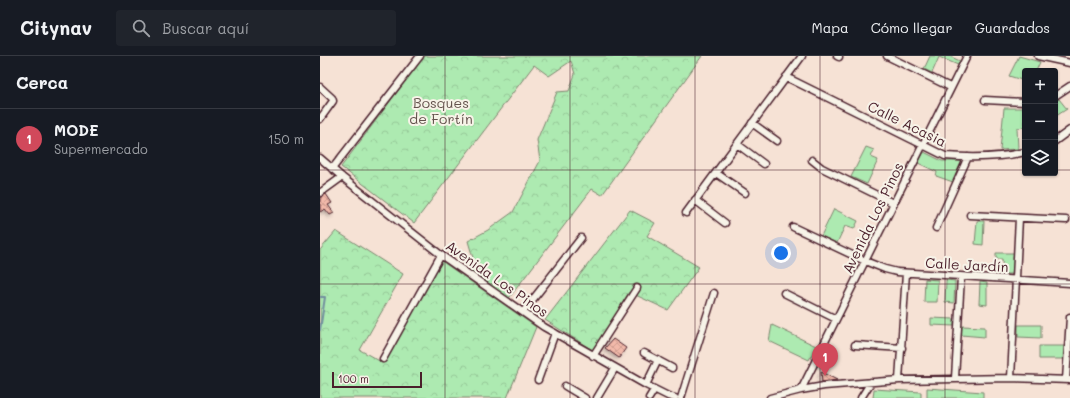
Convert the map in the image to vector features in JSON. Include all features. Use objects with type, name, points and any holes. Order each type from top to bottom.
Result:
[{"type":"street","points":[[332,169],[420,56]]},
{"type":"street","points":[[686,213],[802,56]]},
{"type":"street","points":[[887,56],[950,87]]},
{"type":"street","name":"Avenida Los Pinos","points":[[801,390],[893,203],[923,146],[950,87],[967,56]]},
{"type":"street","points":[[1038,56],[1070,63]]},
{"type":"street","name":"Calle Acasia","points":[[786,77],[945,156],[968,158],[1015,155],[1022,153]]},
{"type":"street","points":[[1058,94],[1070,86]]},
{"type":"street","points":[[320,88],[333,100],[320,119]]},
{"type":"street","points":[[985,100],[1022,102]]},
{"type":"street","points":[[752,123],[777,141]]},
{"type":"street","points":[[1056,140],[1070,130]]},
{"type":"street","points":[[737,144],[764,164]]},
{"type":"street","name":"Avenida Los Pinos","points":[[320,158],[441,255],[523,312],[555,333],[615,368],[654,390],[675,398]]},
{"type":"street","points":[[936,228],[968,158]]},
{"type":"street","points":[[812,160],[822,168],[893,203]]},
{"type":"street","points":[[716,173],[745,193]]},
{"type":"street","points":[[320,193],[342,177]]},
{"type":"street","points":[[695,200],[725,223]]},
{"type":"street","points":[[970,215],[1066,220]]},
{"type":"street","points":[[1011,378],[1019,218]]},
{"type":"street","name":"Calle Jardín","points":[[793,227],[865,261],[890,271],[961,277],[1070,283]]},
{"type":"street","points":[[523,312],[580,238]]},
{"type":"street","points":[[383,359],[441,255]]},
{"type":"street","points":[[899,380],[906,273]]},
{"type":"street","points":[[955,378],[961,277]]},
{"type":"street","points":[[594,356],[637,288]]},
{"type":"street","points":[[681,398],[714,293]]},
{"type":"street","points":[[784,293],[836,319]]},
{"type":"street","points":[[771,398],[824,386],[899,380],[1011,378],[1068,380],[1070,317]]},
{"type":"street","points":[[538,380],[555,333]]},
{"type":"street","points":[[855,345],[902,348]]},
{"type":"street","points":[[644,353],[672,368]]},
{"type":"street","points":[[646,385],[658,360]]},
{"type":"street","points":[[597,398],[615,368]]},
{"type":"street","points":[[861,398],[871,382]]},
{"type":"street","points":[[565,386],[585,398]]},
{"type":"street","points":[[649,398],[654,390]]},
{"type":"green space","name":"Bosques de Fortín","points":[[424,56],[702,56],[602,195],[592,189],[509,298],[470,271],[473,258],[468,241],[488,230],[513,212],[540,161],[537,140],[557,92],[569,91],[575,74],[571,61],[549,76],[534,65],[414,223],[341,167]]},
{"type":"green space","points":[[930,56],[949,56],[960,61],[958,65],[939,57],[932,73],[924,69]]},
{"type":"green space","points":[[1019,56],[1040,62],[1037,68],[1022,68],[1022,80],[1009,76]]},
{"type":"green space","points":[[1058,100],[1067,109],[1058,115],[1058,104]]},
{"type":"green space","points":[[1004,108],[1022,108],[1022,127],[1017,128],[1018,149],[1000,150]]},
{"type":"green space","points":[[866,147],[874,150],[871,157],[878,160],[867,184],[851,177]]},
{"type":"green space","points":[[924,152],[942,161],[962,161],[953,182],[936,176],[937,172],[918,163]]},
{"type":"green space","points":[[834,209],[858,221],[854,229],[845,226],[837,243],[821,236]]},
{"type":"green space","points":[[630,210],[655,223],[647,236],[699,267],[668,310],[629,292],[594,351],[545,320]]},
{"type":"green space","points":[[977,221],[984,221],[983,245],[975,244]]},
{"type":"green space","points":[[336,231],[403,274],[360,350],[383,363],[440,260],[536,327],[507,398],[320,398],[320,250]]},
{"type":"green space","points":[[996,253],[1014,253],[1013,274],[1003,274],[1002,259],[996,259]]},
{"type":"green space","points":[[925,279],[938,280],[937,302],[924,302]]},
{"type":"green space","points":[[946,280],[955,281],[954,303],[945,302]]},
{"type":"green space","points":[[980,282],[987,283],[987,305],[979,304]]},
{"type":"green space","points":[[931,318],[954,319],[954,326],[931,325]]},
{"type":"green space","points":[[772,325],[816,346],[809,360],[769,341]]},
{"type":"green space","points":[[1018,325],[1041,325],[1041,338],[1018,337]]},
{"type":"green space","points":[[962,326],[985,327],[985,337],[961,335]]},
{"type":"green space","points":[[1039,346],[1064,346],[1063,359],[1039,359]]},
{"type":"green space","points":[[927,388],[983,392],[983,398],[927,398]]},
{"type":"green space","points":[[874,389],[921,392],[921,398],[873,398]]},
{"type":"building","points":[[326,194],[332,203],[328,205],[334,213],[330,215],[325,209],[320,212],[320,197]]},
{"type":"building","points":[[613,339],[626,348],[619,358],[605,348]]},
{"type":"building","points":[[821,372],[837,380],[822,382]]},
{"type":"waterway","points":[[320,297],[325,297],[320,330]]},
{"type":"place","name":"MODE","points":[[825,376]]}]
